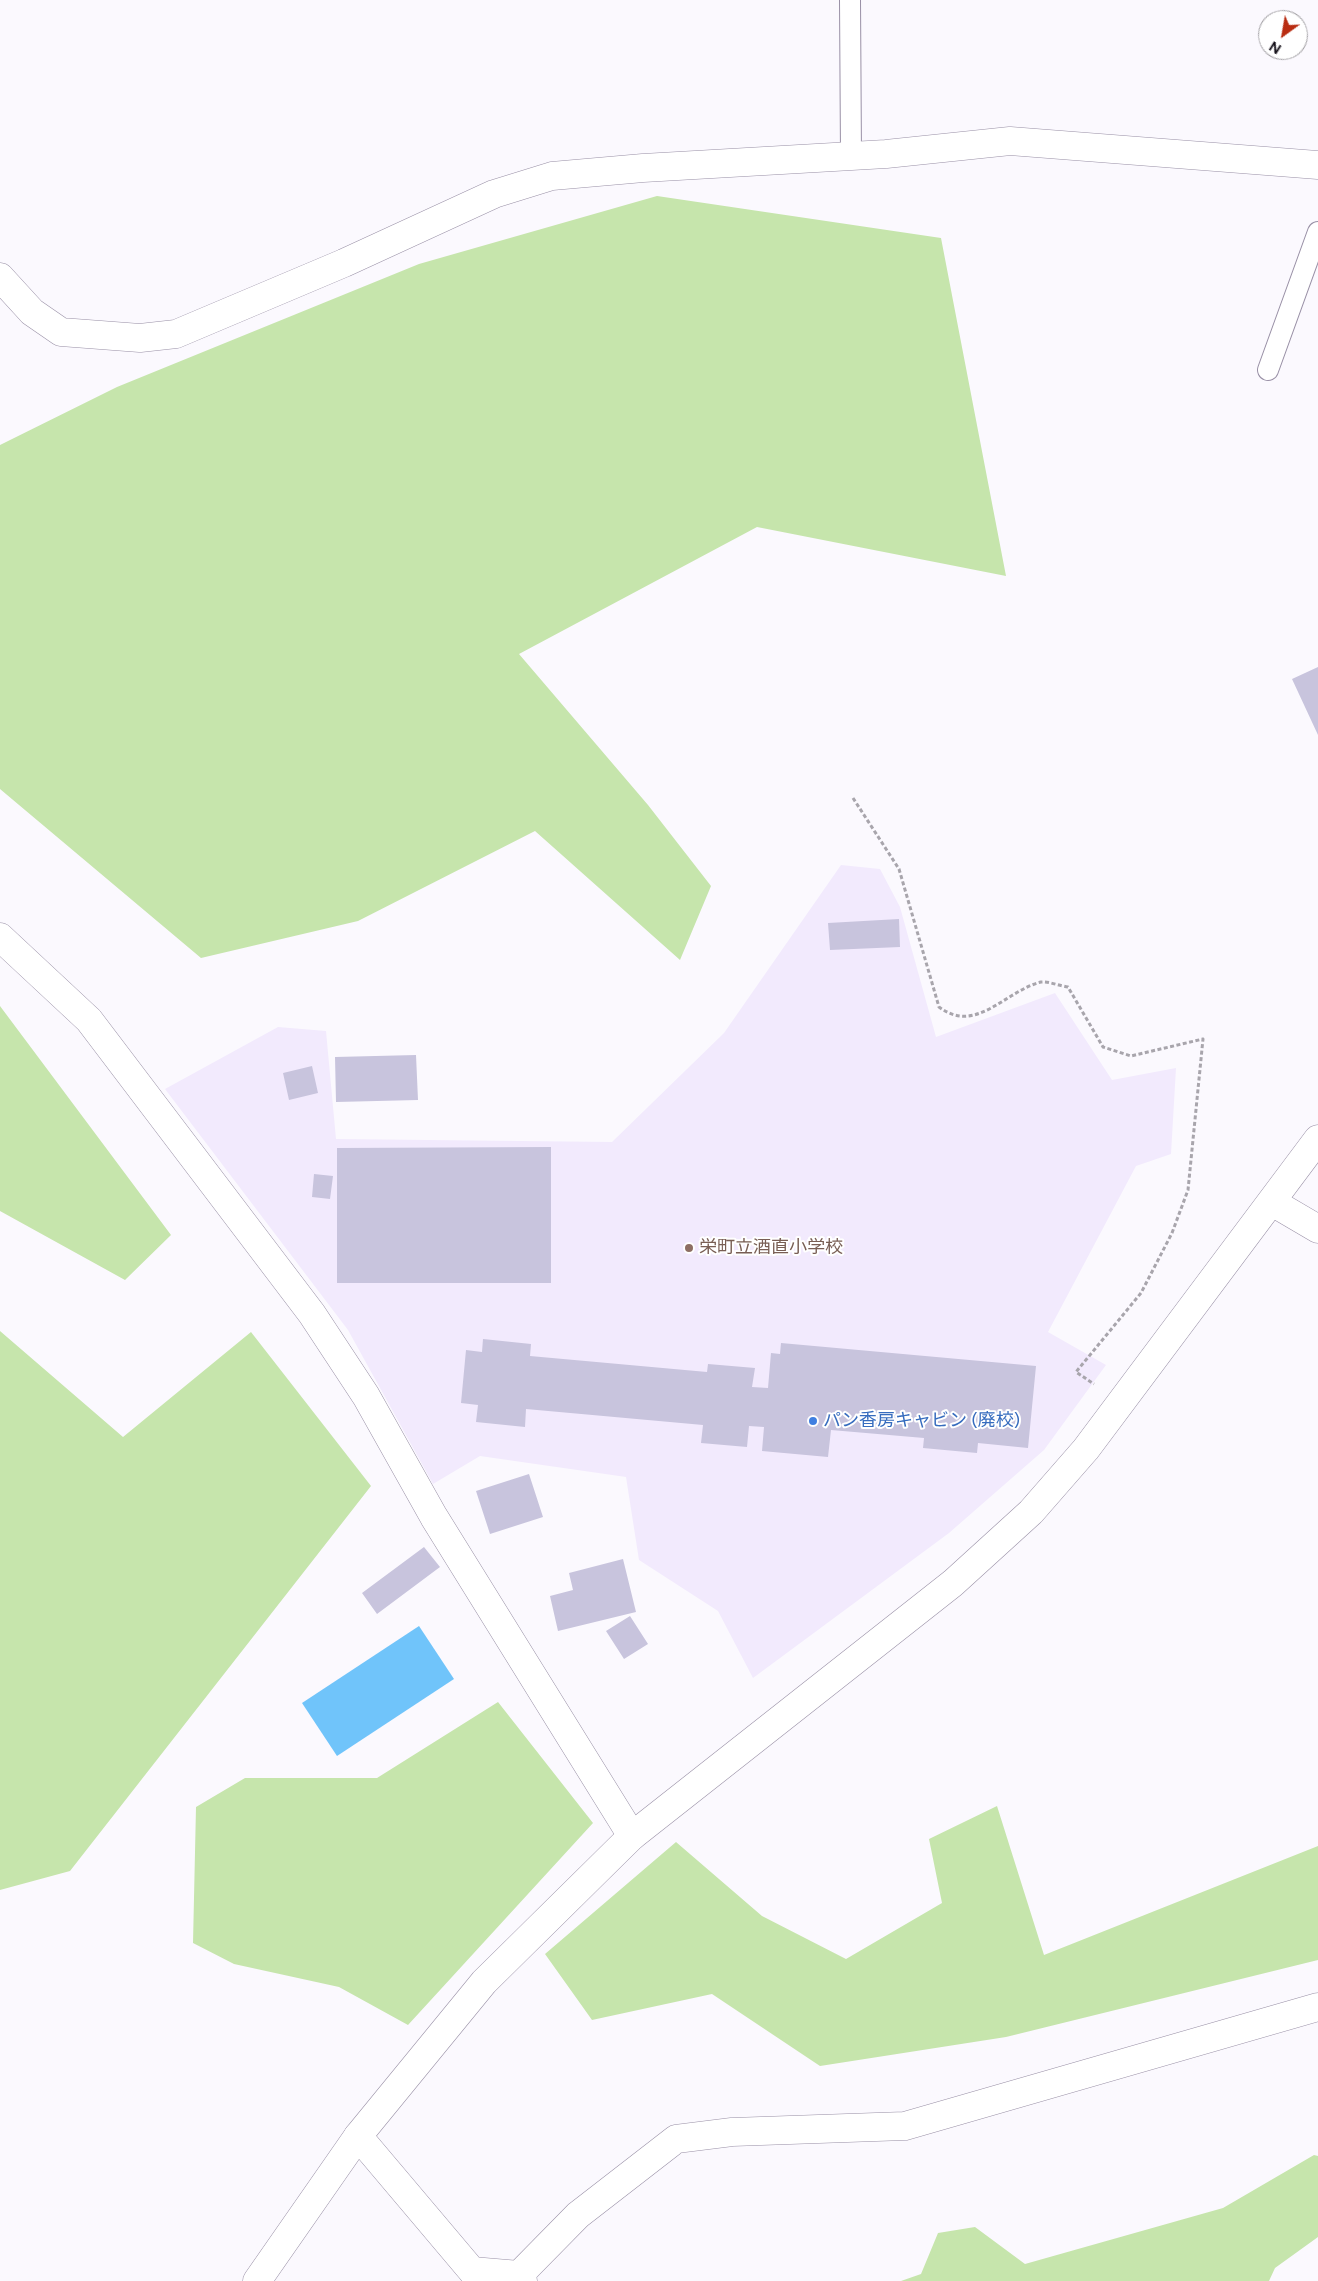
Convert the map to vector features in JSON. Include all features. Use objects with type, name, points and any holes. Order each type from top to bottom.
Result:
[{"type":"street","points":[[0,277],[32,312],[61,332],[140,338],[176,334],[344,263],[494,194],[552,176],[643,168],[851,156],[1010,141],[1318,165]]},
{"type":"street","points":[[0,937],[89,1020],[312,1314],[366,1396],[434,1517],[632,1836]]},
{"type":"street","points":[[256,2281],[358,2136],[484,1982],[632,1836],[953,1583],[1031,1512],[1086,1449],[1318,1139]]},
{"type":"street","points":[[1272,1202],[1318,1229]]},
{"type":"street","points":[[358,2136],[472,2270],[521,2278],[578,2215],[676,2138],[732,2132],[905,2126],[1318,2007]]},
{"type":"lane","points":[[850,0],[851,156]]},
{"type":"lane","points":[[1268,370],[1318,232]]},
{"type":"path","points":[[853,798],[899,869],[939,1007],[950,1015],[968,1018],[1042,982],[1068,988],[1103,1047],[1131,1056],[1202,1039],[1188,1190],[1172,1233],[1141,1293],[1076,1372],[1121,1403]]},
{"type":"shaded area","name":"栄町立酒直小学校","points":[[841,865],[880,869],[900,907],[936,1037],[1055,993],[1112,1080],[1176,1068],[1171,1154],[1136,1166],[1048,1332],[1106,1365],[1044,1450],[949,1533],[753,1678],[718,1611],[639,1560],[626,1477],[480,1456],[433,1484],[348,1330],[165,1089],[278,1027],[326,1031],[336,1139],[612,1142],[724,1033]]},
{"type":"green space","points":[[657,196],[941,238],[1006,576],[757,527],[519,654],[648,805],[711,886],[680,960],[535,831],[358,921],[201,958],[0,789],[0,445],[117,387],[419,264]]},
{"type":"green space","points":[[0,1006],[171,1235],[125,1280],[0,1211]]},
{"type":"green space","points":[[0,1331],[123,1437],[251,1332],[371,1486],[70,1871],[0,1890]]},
{"type":"green space","points":[[498,1702],[593,1823],[408,2025],[339,1987],[234,1964],[193,1943],[196,1807],[245,1778],[377,1778]]},
{"type":"green space","points":[[997,1806],[1044,1955],[1318,1846],[1318,1960],[1006,2037],[820,2066],[712,1994],[592,2020],[545,1954],[676,1842],[762,1916],[846,1959],[942,1903],[929,1839]]},
{"type":"green space","points":[[1314,2155],[1318,2156],[1318,2237],[1275,2268],[1269,2281],[901,2281],[921,2274],[938,2233],[975,2227],[1025,2264],[1223,2208]]},
{"type":"water","points":[[419,1626],[454,1679],[337,1756],[302,1703]]},
{"type":"building","points":[[1318,667],[1318,735],[1292,679]]},
{"type":"building","points":[[899,919],[900,947],[830,950],[828,923]]},
{"type":"building","points":[[416,1055],[418,1100],[336,1102],[335,1057]]},
{"type":"building","points":[[312,1066],[318,1093],[289,1100],[283,1073]]},
{"type":"building","points":[[551,1147],[551,1283],[337,1283],[337,1148]]},
{"type":"building","points":[[314,1174],[333,1176],[330,1199],[312,1197]]},
{"type":"building","points":[[483,1339],[531,1344],[530,1356],[707,1372],[708,1364],[755,1368],[752,1387],[768,1388],[771,1353],[780,1354],[781,1343],[1036,1366],[1028,1448],[978,1443],[977,1453],[923,1448],[924,1438],[831,1430],[828,1457],[762,1451],[764,1427],[749,1426],[747,1447],[701,1443],[703,1425],[526,1409],[525,1427],[476,1422],[478,1405],[461,1403],[466,1350],[482,1352]]},
{"type":"building","points":[[529,1474],[543,1517],[490,1534],[476,1491]]},
{"type":"building","points":[[424,1547],[440,1567],[377,1614],[362,1593]]},
{"type":"building","points":[[623,1559],[636,1612],[558,1631],[550,1596],[573,1590],[569,1573]]},
{"type":"building","points":[[630,1616],[648,1644],[624,1659],[606,1631]]},
{"type":"place","name":"栄町立酒直小学校","points":[[689,1248]]},
{"type":"place","name":"パン香房キャビン (廃校)","points":[[813,1421]]}]
